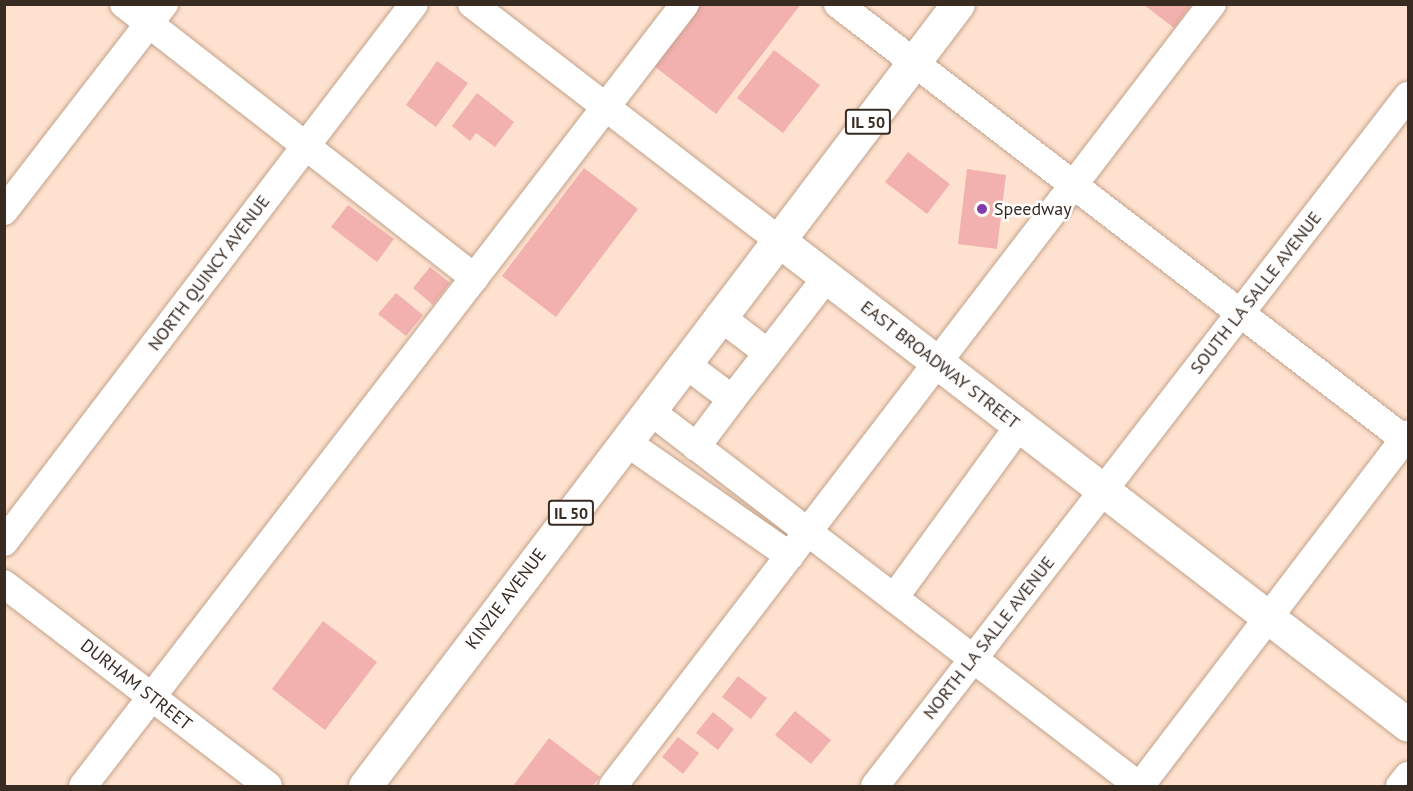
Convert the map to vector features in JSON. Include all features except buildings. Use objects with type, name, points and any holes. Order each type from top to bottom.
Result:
[{"type":"main road","name":"IL 50","points":[[777,239],[958,4]]},
{"type":"main road","name":"EAST BROADWAY STREET","points":[[777,239],[1408,725]]},
{"type":"main road","name":"KINZIE AVENUE","points":[[365,786],[777,239]]},
{"type":"street","points":[[124,4],[156,14],[307,145],[475,278]]},
{"type":"street","name":"NORTH QUINCY AVENUE","points":[[4,542],[414,4]]},
{"type":"street","name":"EAST BROADWAY STREET","points":[[472,4],[777,239]]},
{"type":"street","points":[[83,786],[685,4]]},
{"type":"street","points":[[648,410],[1139,786],[1407,438],[838,4]]},
{"type":"street","points":[[613,786],[1212,4]]},
{"type":"street","points":[[4,211],[156,14]]},
{"type":"street","name":"SOUTH LA SALLE AVENUE","points":[[1104,490],[1408,96]]},
{"type":"street","points":[[696,447],[827,277]]},
{"type":"street","points":[[720,316],[768,352]]},
{"type":"street","points":[[684,363],[732,399]]},
{"type":"street","points":[[894,598],[1019,426]]},
{"type":"street","points":[[625,441],[790,556]]},
{"type":"street","name":"NORTH LA SALLE AVENUE","points":[[875,786],[1104,490]]},
{"type":"street","name":"DURHAM STREET","points":[[4,584],[268,786]]},
{"type":"street","points":[[1400,786],[1408,776]]},
{"type":"place","name":"Speedway","points":[[982,209]]}]
